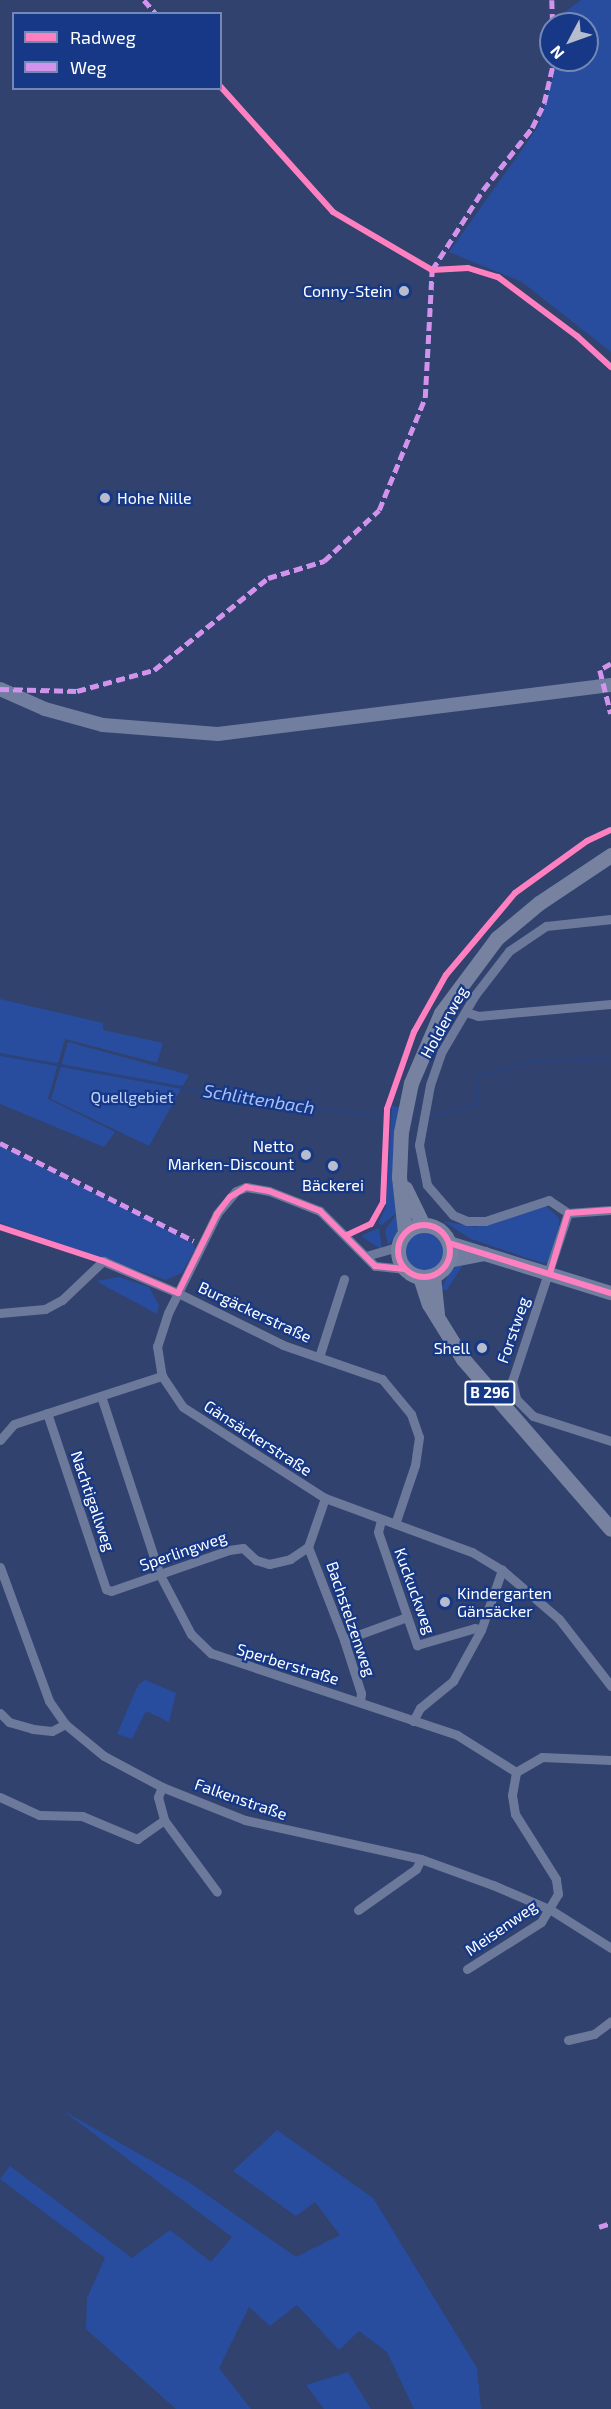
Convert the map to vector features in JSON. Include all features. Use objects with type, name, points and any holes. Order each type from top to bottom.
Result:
[{"type":"main road","points":[[405,1232],[423,1225],[439,1229],[449,1243],[448,1261],[427,1276],[405,1269],[398,1247],[405,1232],[399,1177],[401,1132],[411,1083],[441,1013],[497,938],[539,903],[611,855]]},
{"type":"main road","points":[[399,1177],[423,1225]]},
{"type":"main road","name":"B 296","points":[[427,1276],[437,1314],[470,1368],[611,1529]]},
{"type":"street","points":[[0,689],[45,709],[103,725],[218,734],[611,685]]},
{"type":"street","name":"Holderweg","points":[[568,1213],[549,1200],[485,1221],[467,1221],[453,1215],[427,1185],[419,1145],[430,1085],[442,1051],[509,951],[530,934],[556,924],[611,919]]},
{"type":"street","points":[[466,1012],[478,1016],[611,1004]]},
{"type":"street","name":"Gänsäckerstraße","points":[[405,1269],[375,1266],[320,1211],[269,1191],[246,1187],[230,1197],[217,1214],[178,1293],[157,1346],[162,1376],[183,1407],[325,1498],[472,1552],[502,1570],[559,1619],[611,1686]]},
{"type":"street","points":[[568,1213],[611,1210]]},
{"type":"street","name":"Forstweg","points":[[568,1213],[550,1273],[512,1381],[516,1399],[532,1416],[611,1441]]},
{"type":"street","points":[[449,1243],[611,1293]]},
{"type":"street","points":[[366,1256],[398,1247]]},
{"type":"street","points":[[448,1261],[485,1254]]},
{"type":"street","name":"Burgäckerstraße","points":[[0,1313],[45,1309],[62,1300],[103,1262],[178,1293],[283,1345],[382,1379],[411,1414],[419,1437],[415,1465],[394,1524]]},
{"type":"street","name":"Burgäckerstraße","points":[[320,1357],[344,1279]]},
{"type":"street","points":[[0,1440],[14,1424],[162,1376]]},
{"type":"street","name":"Sperberstraße","points":[[101,1396],[160,1575],[190,1634],[212,1653],[232,1663],[360,1702],[457,1736],[516,1772]]},
{"type":"street","name":"Nachtigallweg","points":[[47,1413],[106,1589],[116,1590]]},
{"type":"street","points":[[308,1547],[325,1498]]},
{"type":"street","name":"Kuckuckweg","points":[[381,1520],[378,1532],[417,1645],[475,1628],[481,1630]]},
{"type":"street","name":"Sperlingweg","points":[[116,1590],[229,1550],[243,1548],[256,1560],[269,1564],[291,1558],[308,1547]]},
{"type":"street","name":"Bachstelzenweg","points":[[308,1547],[344,1640],[360,1702]]},
{"type":"street","name":"Falkenstraße","points":[[0,1567],[49,1701],[65,1724],[104,1756],[162,1787],[281,1830],[421,1859],[551,1910],[611,1948]]},
{"type":"street","points":[[413,1721],[420,1708],[453,1681],[481,1630],[502,1570]]},
{"type":"street","points":[[344,1640],[407,1617]]},
{"type":"street","points":[[0,1713],[9,1722],[33,1729],[52,1731],[65,1724]]},
{"type":"street","points":[[551,1910],[558,1894],[556,1879],[515,1814],[512,1795],[516,1772],[542,1757],[611,1760]]},
{"type":"street","points":[[162,1787],[158,1797],[164,1820],[217,1892]]},
{"type":"street","points":[[0,1797],[39,1815],[82,1816],[137,1839],[164,1820]]},
{"type":"street","points":[[358,1910],[417,1869],[421,1859]]},
{"type":"street","name":"Meisenweg","points":[[467,1969],[541,1922],[551,1910]]},
{"type":"street","points":[[568,2040],[594,2034],[611,2021]]},
{"type":"green space","points":[[581,0],[611,0],[611,352],[522,282],[449,252],[538,127],[554,72],[599,72],[599,12],[565,12]]},
{"type":"green space","points":[[0,999],[103,1023],[103,1030],[163,1043],[157,1063],[65,1039],[48,1099],[115,1132],[104,1147],[0,1104]]},
{"type":"green space","name":"Quellgebiet","points":[[68,1042],[189,1075],[149,1146],[51,1099]]},
{"type":"green space","points":[[392,1106],[399,1107],[400,1210],[382,1225],[378,1224],[386,1206]]},
{"type":"green space","points":[[0,1146],[193,1243],[195,1249],[182,1273],[166,1280],[0,1223]]},
{"type":"green space","points":[[546,1206],[559,1218],[559,1227],[548,1262],[542,1263],[471,1239],[443,1221],[475,1227]]},
{"type":"green space","points":[[396,1215],[401,1227],[388,1246],[385,1230]]},
{"type":"green space","points":[[379,1228],[382,1248],[361,1236]]},
{"type":"green space","points":[[425,1231],[433,1232],[439,1237],[444,1243],[444,1259],[439,1265],[433,1270],[425,1271],[417,1270],[411,1265],[406,1259],[405,1251],[406,1243],[411,1237],[417,1232]]},
{"type":"green space","points":[[464,1263],[447,1290],[441,1289],[450,1271]]},
{"type":"green space","points":[[119,1277],[149,1287],[159,1305],[157,1314],[96,1281]]},
{"type":"green space","points":[[145,1680],[176,1693],[169,1722],[146,1711],[132,1739],[117,1734],[138,1685]]},
{"type":"green space","points":[[62,2110],[187,2181],[296,2257],[340,2235],[315,2202],[296,2216],[233,2171],[277,2130],[373,2198],[477,2368],[481,2409],[414,2409],[387,2352],[359,2331],[339,2350],[297,2305],[270,2326],[249,2307],[219,2368],[251,2409],[176,2409],[86,2329],[87,2298],[105,2258],[0,2179],[10,2166],[132,2258],[170,2230],[211,2262],[232,2237]]},
{"type":"green space","points":[[348,2372],[371,2409],[324,2409],[306,2385]]},
{"type":"waterway","name":"Schlittenbach","points":[[0,1054],[274,1104],[377,1115]]},
{"type":"waterway","name":"Schlittenbach","points":[[431,1116],[477,1104],[478,1076],[530,1061],[611,1058]]},
{"type":"marked path","points":[[144,0],[154,12]]},
{"type":"marked path","points":[[552,0],[552,12]]},
{"type":"marked path","points":[[0,689],[77,691],[154,670],[268,578],[324,561],[379,510],[425,398],[432,270],[483,190],[532,128],[544,103],[551,72]]},
{"type":"marked path","points":[[611,664],[600,670],[611,714]]},
{"type":"marked path","points":[[0,1143],[194,1241]]},
{"type":"marked path","points":[[599,2227],[611,2223]]},
{"type":"cycle path","points":[[222,88],[333,212],[432,270],[468,268],[498,277],[577,336],[611,367]]},
{"type":"cycle path","points":[[347,1235],[371,1224],[383,1202],[387,1109],[414,1032],[446,975],[515,893],[587,841],[611,830]]},
{"type":"cycle path","points":[[0,1227],[103,1261],[178,1293],[217,1214],[230,1197],[246,1187],[269,1191],[320,1211],[375,1266],[405,1269]]},
{"type":"cycle path","points":[[550,1273],[568,1213],[611,1210]]},
{"type":"cycle path","points":[[419,1225],[429,1225],[443,1232],[450,1251],[443,1270],[429,1277],[419,1277],[409,1273],[402,1266],[398,1256],[398,1246],[402,1236],[409,1229],[419,1225]]},
{"type":"cycle path","points":[[449,1243],[611,1293]]},
{"type":"place","name":"Conny-Stein","points":[[404,291]]},
{"type":"place","name":"Hohe Nille","points":[[105,498]]},
{"type":"place","name":"Netto Marken-Discount","points":[[306,1155]]},
{"type":"place","name":"Bäckerei","points":[[333,1166]]},
{"type":"place","name":"Shell","points":[[482,1348]]},
{"type":"place","name":"Kindergarten Gänsäcker","points":[[445,1602]]}]
